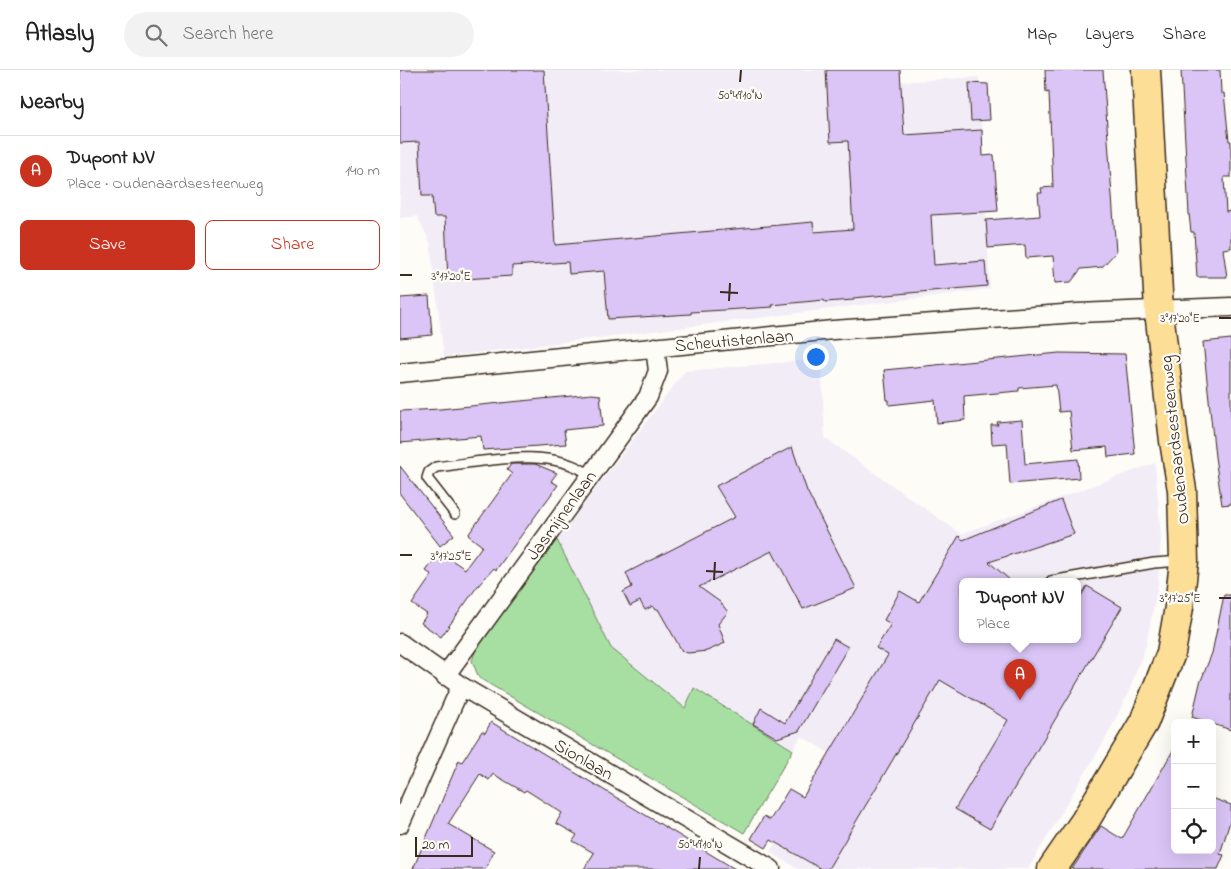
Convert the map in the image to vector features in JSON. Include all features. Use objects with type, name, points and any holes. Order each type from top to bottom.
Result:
[{"type":"main road","name":"Oudenaardsesteenweg","points":[[1052,869],[1085,821],[1144,722],[1159,689],[1171,653],[1179,607],[1184,561],[1182,490],[1174,441],[1159,311],[1146,70]]},
{"type":"street","name":"Scheutistenlaan","points":[[400,372],[833,330],[1077,313],[1231,307]]},
{"type":"street","name":"Jasmijnenlaan","points":[[445,676],[648,397],[658,371],[655,347]]},
{"type":"street","name":"Sionlaan","points":[[400,643],[461,686],[771,869]]},
{"type":"street","points":[[400,824],[461,686]]},
{"type":"lane","points":[[455,514],[427,478],[436,467],[539,457],[580,467],[590,475]]},
{"type":"lane","points":[[1068,578],[1154,563],[1184,561]]},
{"type":"shaded area","points":[[400,70],[881,70],[882,83],[979,77],[990,289],[444,357],[430,242],[417,216],[400,218]]},
{"type":"shaded area","points":[[821,359],[825,438],[961,534],[1155,463],[1161,537],[1158,584],[1146,645],[1129,691],[1107,736],[1028,869],[798,869],[770,852],[829,753],[801,736],[793,750],[694,688],[685,708],[611,648],[557,540],[685,371]]},
{"type":"green space","points":[[557,540],[611,648],[685,708],[694,688],[793,750],[744,833],[479,678],[472,661],[477,646]]},
{"type":"building","points":[[400,70],[544,70],[555,245],[813,222],[814,232],[853,229],[848,141],[830,142],[826,70],[900,70],[904,135],[982,130],[983,156],[994,155],[998,211],[931,215],[934,265],[985,261],[987,286],[853,298],[854,300],[825,302],[824,300],[772,305],[773,307],[608,319],[604,271],[569,274],[568,262],[512,266],[512,276],[448,280],[445,217],[434,217],[432,196],[422,196],[419,142],[400,143]]},
{"type":"building","points":[[1045,70],[1103,70],[1116,252],[1102,267],[1081,269],[1071,282],[1055,283],[1053,256],[1026,258],[1025,245],[988,248],[986,220],[1040,216],[1038,193],[1042,193],[1041,188],[1053,187],[1049,92],[1046,93]]},
{"type":"building","points":[[1181,70],[1220,70],[1221,93],[1224,93],[1229,141],[1231,141],[1231,177],[1224,177],[1226,212],[1231,211],[1231,248],[1223,249],[1227,277],[1197,277],[1194,232],[1191,232],[1189,214]]},
{"type":"building","points":[[969,83],[988,84],[990,120],[971,121]]},
{"type":"building","points":[[429,296],[432,335],[400,338],[400,298]]},
{"type":"building","points":[[1231,339],[1231,504],[1222,505],[1203,342]]},
{"type":"building","points":[[1059,353],[1125,354],[1135,454],[1108,457],[1107,447],[1073,450],[1069,411],[1059,412],[1056,385],[1019,388],[1019,391],[964,396],[965,420],[937,423],[935,400],[889,405],[889,400],[887,400],[884,370]]},
{"type":"building","points":[[592,394],[600,395],[603,426],[564,430],[566,444],[483,450],[481,436],[400,443],[400,411],[440,409]]},
{"type":"building","points":[[1022,420],[1025,464],[1078,459],[1079,478],[1010,484],[1007,443],[992,444],[991,425],[998,425],[997,422]]},
{"type":"building","points":[[792,447],[807,491],[856,588],[803,609],[772,551],[699,587],[720,602],[728,612],[718,624],[725,643],[707,651],[688,653],[682,651],[658,609],[656,610],[653,606],[645,610],[640,601],[630,606],[623,592],[632,587],[626,573],[735,517],[716,486]]},
{"type":"building","points":[[511,464],[535,464],[557,473],[551,481],[558,485],[496,570],[494,568],[477,587],[441,637],[421,623],[427,614],[412,604],[432,575],[426,571],[440,552],[465,569],[482,546],[468,535],[512,474],[507,470]]},
{"type":"building","points":[[400,466],[454,535],[440,546],[400,494]]},
{"type":"building","points":[[1061,500],[1074,534],[989,562],[1008,578],[959,578],[959,643],[1081,643],[1081,596],[1087,586],[1122,607],[990,829],[955,809],[1008,720],[940,680],[828,869],[821,869],[771,840],[766,848],[751,839],[764,816],[770,820],[789,789],[803,797],[888,655],[876,648],[891,624],[884,620],[900,591],[919,602],[959,536],[963,540]]},
{"type":"building","points":[[1224,595],[1231,595],[1231,730],[1216,725],[1216,719],[1192,717],[1200,683],[1212,653]]},
{"type":"building","points":[[834,639],[848,647],[799,731],[777,738],[753,724],[761,708],[785,723]]},
{"type":"building","points":[[491,722],[735,869],[584,869],[594,853],[573,841],[577,835],[556,823],[562,813],[526,790],[524,792],[493,774],[489,780],[480,774],[448,824],[494,851],[485,869],[413,869],[459,760],[462,762],[482,731],[485,733]]},
{"type":"building","points":[[1171,754],[1171,854],[1216,854],[1216,799],[1231,805],[1231,818],[1220,854],[1224,855],[1218,869],[1072,869],[1101,826],[1122,839]]},
{"type":"place","name":"Dupont NV","points":[[1020,700]]}]
